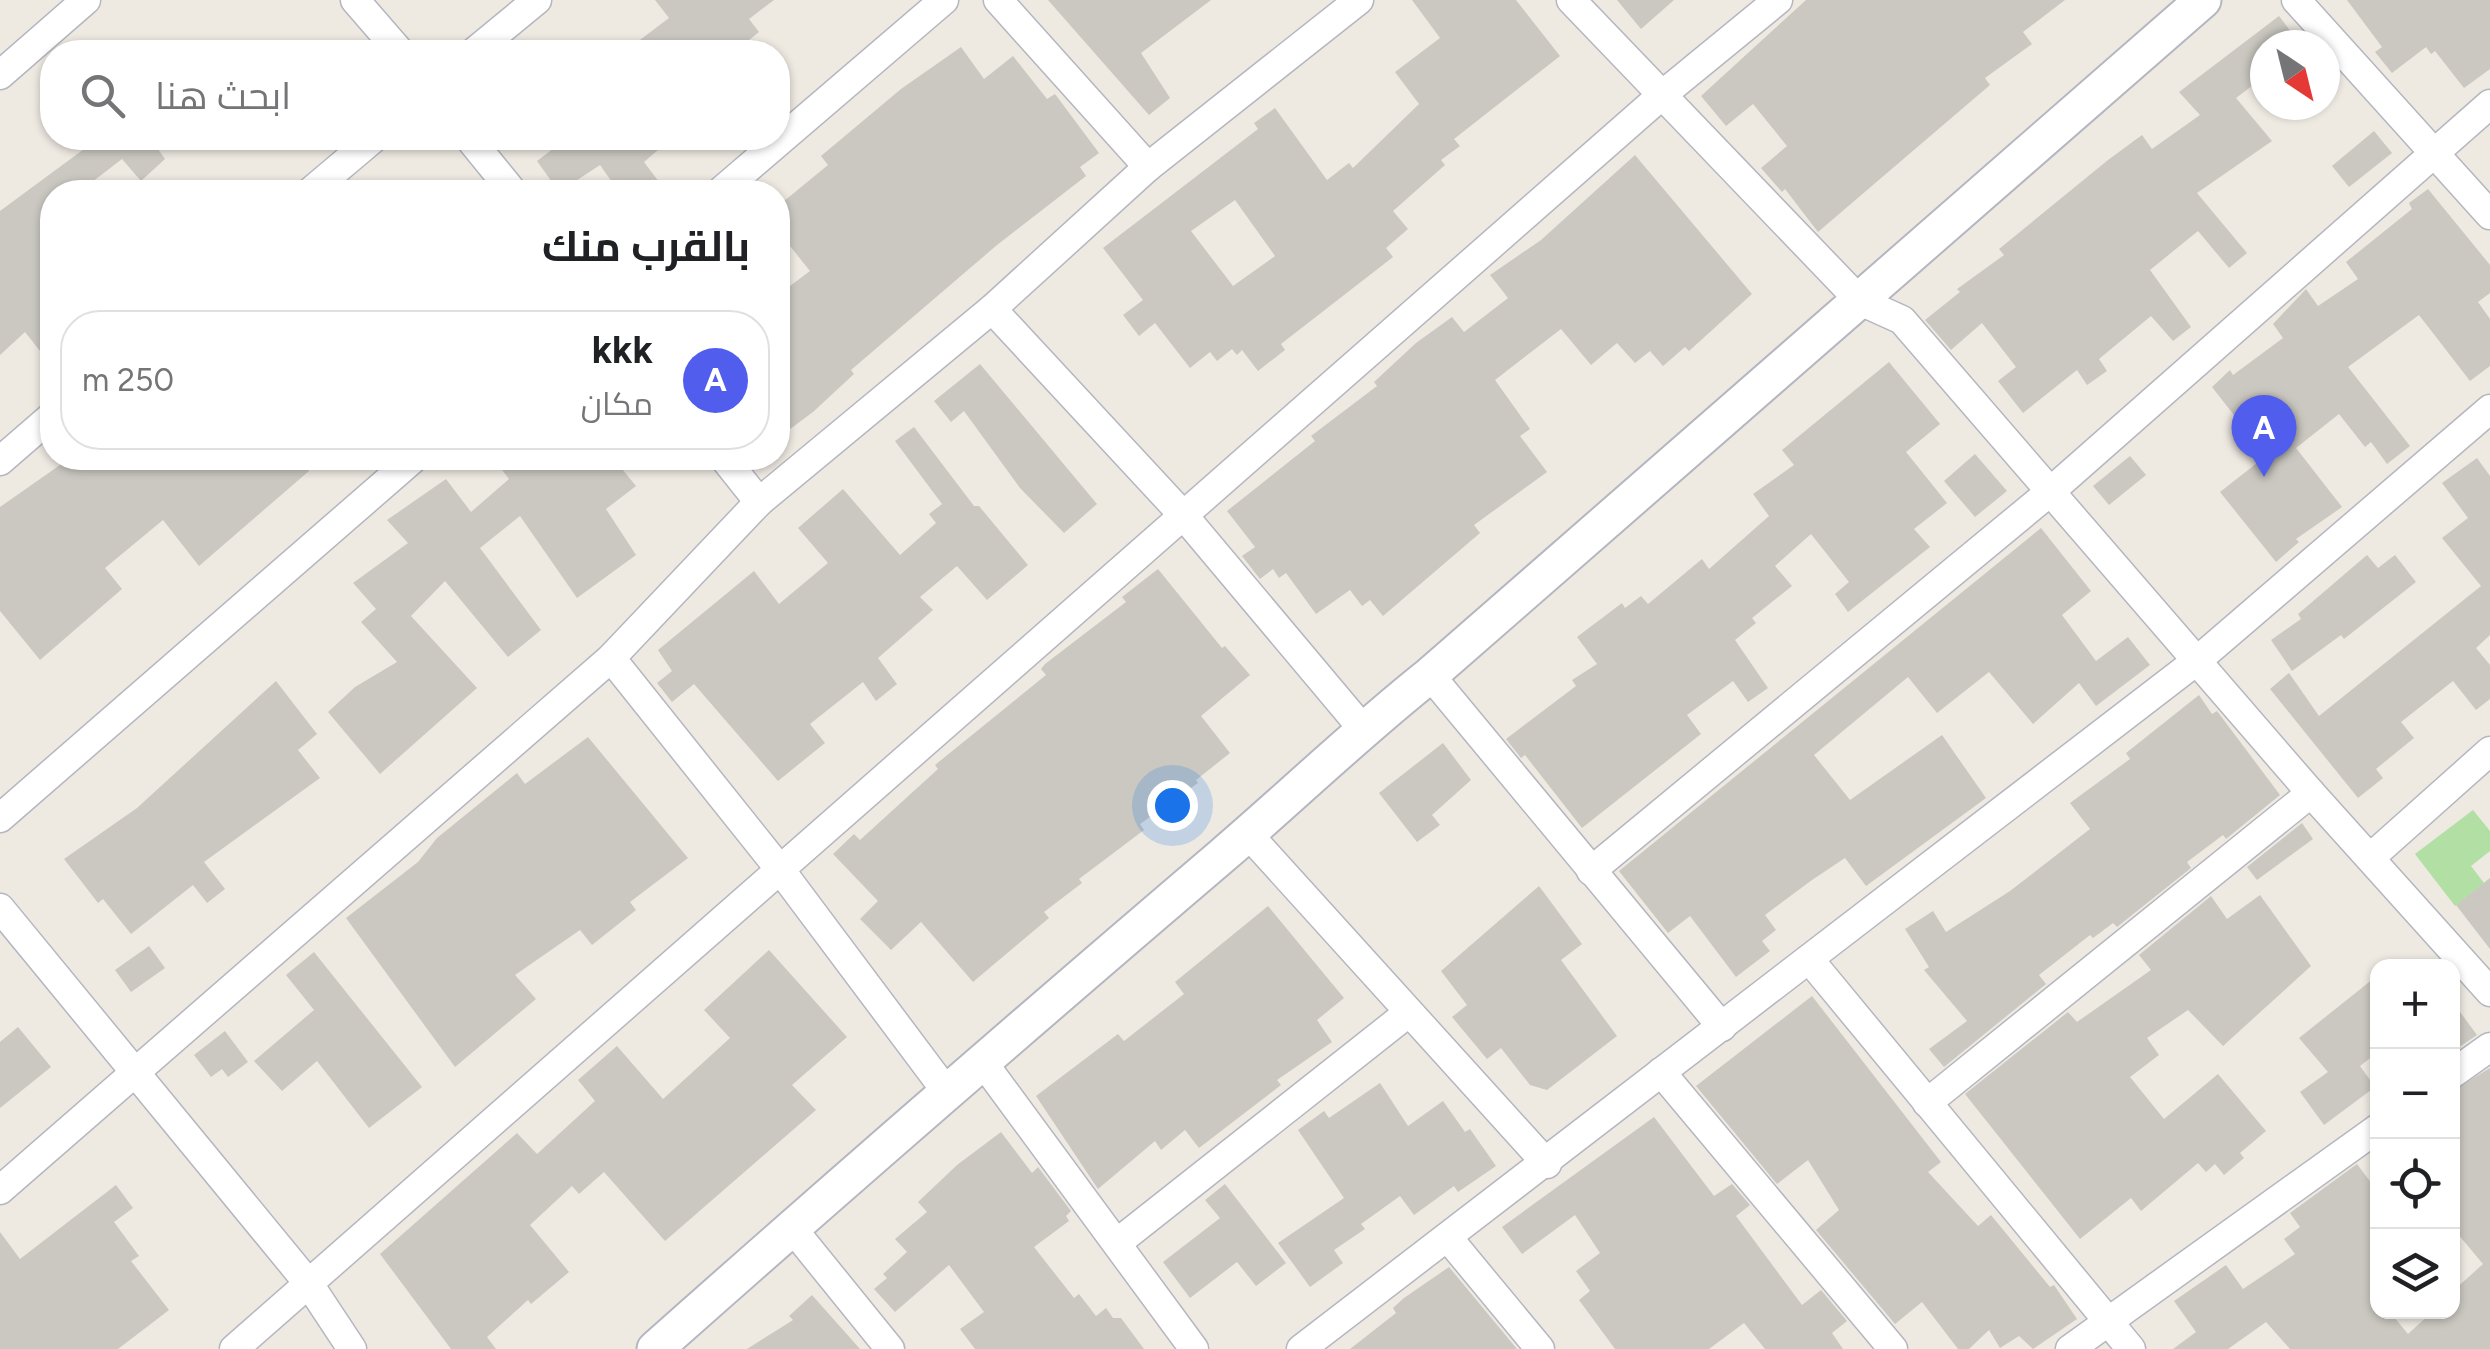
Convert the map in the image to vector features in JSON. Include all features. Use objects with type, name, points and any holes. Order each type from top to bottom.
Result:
[{"type":"street","points":[[40,40],[86,0]]},
{"type":"street","points":[[355,0],[390,40]]},
{"type":"street","points":[[488,40],[536,0]]},
{"type":"street","points":[[790,132],[944,0]]},
{"type":"street","points":[[998,0],[1148,167]]},
{"type":"street","points":[[0,1190],[610,658],[760,502],[992,309],[1148,167],[1359,0]]},
{"type":"street","points":[[1572,0],[1860,302],[1902,320],[2311,792],[2490,992]]},
{"type":"street","points":[[234,1349],[782,872],[1662,95],[1778,0]]},
{"type":"street","points":[[655,1349],[946,1090],[1248,834],[1362,728],[1430,675],[2204,0]]},
{"type":"street","points":[[2296,0],[2490,215]]},
{"type":"street","points":[[0,75],[40,40]]},
{"type":"street","points":[[1591,871],[2052,491],[2490,104]]},
{"type":"street","points":[[324,180],[360,150]]},
{"type":"street","points":[[479,150],[503,180]]},
{"type":"street","points":[[734,180],[769,150]]},
{"type":"street","points":[[992,309],[1184,516],[1362,728]]},
{"type":"street","points":[[1301,1349],[1547,1164],[2199,659],[2490,409]]},
{"type":"street","points":[[0,461],[40,426]]},
{"type":"street","points":[[0,818],[400,470]]},
{"type":"street","points":[[734,470],[760,502]]},
{"type":"street","points":[[610,658],[782,872],[946,1090]]},
{"type":"street","points":[[1430,675],[1722,1028]]},
{"type":"street","points":[[2370,858],[2490,751]]},
{"type":"street","points":[[1927,1103],[2311,792]]},
{"type":"street","points":[[1248,834],[1547,1164]]},
{"type":"street","points":[[0,908],[309,1284],[352,1349]]},
{"type":"street","points":[[1809,959],[2131,1349]]},
{"type":"street","points":[[1117,1243],[1408,1013]]},
{"type":"street","points":[[2460,1068],[2490,1047]]},
{"type":"street","points":[[982,1061],[1194,1349]]},
{"type":"street","points":[[1662,1072],[1893,1349]]},
{"type":"street","points":[[2070,1349],[2370,1134]]},
{"type":"street","points":[[792,1228],[890,1349]]},
{"type":"street","points":[[1449,1239],[1540,1349]]},
{"type":"green space","points":[[2473,810],[2490,831],[2490,851],[2471,866],[2484,883],[2455,906],[2415,854]]},
{"type":"building","points":[[655,0],[774,0],[749,19],[759,32],[749,40],[640,40],[669,18]]},
{"type":"building","points":[[1048,0],[1211,0],[1141,53],[1170,98],[1149,115]]},
{"type":"building","points":[[1412,0],[1516,0],[1560,56],[1454,139],[1460,146],[1441,160],[1445,165],[1393,211],[1408,229],[1386,248],[1393,257],[1281,344],[1285,350],[1258,371],[1242,350],[1237,355],[1232,349],[1217,361],[1210,352],[1190,368],[1155,323],[1139,336],[1123,315],[1143,300],[1103,248],[1258,129],[1254,123],[1275,108],[1327,180],[1349,163],[1353,168],[1419,104],[1395,72],[1440,38]],"holes":[[[1235,200],[1275,256],[1233,286],[1191,231]]]},
{"type":"building","points":[[1617,0],[1674,0],[1641,29]]},
{"type":"building","points":[[1806,0],[2065,0],[2023,32],[2032,44],[1985,78],[1990,85],[1818,232],[1785,189],[1782,192],[1761,168],[1787,146],[1753,104],[1726,126],[1701,96]]},
{"type":"building","points":[[2347,0],[2490,0],[2490,69],[2464,88],[2435,51],[2431,54],[2426,47],[2392,73],[2375,52],[2382,47]]},
{"type":"building","points":[[2279,16],[2290,30],[2261,30]]},
{"type":"building","points":[[2250,38],[2250,87],[2236,98],[2250,120],[2254,120],[2272,141],[2197,193],[2247,253],[2229,268],[2198,231],[2150,270],[2191,327],[2173,341],[2151,316],[2099,359],[2107,371],[2087,385],[2077,370],[2023,413],[1998,381],[2016,367],[1982,323],[1951,350],[1925,320],[1960,292],[1957,289],[2004,255],[1999,249],[2108,160],[2142,135],[2152,149],[2200,115],[2179,92]]},
{"type":"building","points":[[961,47],[984,79],[1013,56],[1047,99],[1055,94],[1099,153],[1080,167],[1086,176],[997,245],[851,370],[854,374],[790,429],[790,286],[810,271],[790,246],[790,196],[828,165],[821,156],[901,89]]},
{"type":"building","points":[[2374,131],[2392,153],[2349,187],[2332,166]]},
{"type":"building","points":[[83,150],[159,150],[165,159],[142,180],[122,159],[95,180],[42,180]]},
{"type":"building","points":[[551,150],[658,150],[644,162],[658,180],[611,180],[600,165],[577,180],[550,180],[537,161]]},
{"type":"building","points":[[1635,155],[1752,294],[1689,351],[1685,347],[1663,366],[1650,351],[1635,363],[1617,343],[1591,365],[1561,329],[1495,380],[1530,429],[1520,436],[1547,472],[1474,525],[1480,533],[1383,616],[1370,600],[1362,606],[1350,590],[1316,614],[1286,573],[1279,578],[1273,569],[1260,579],[1242,556],[1255,547],[1227,511],[1315,441],[1311,436],[1377,386],[1374,382],[1416,343],[1452,317],[1464,332],[1508,298],[1490,275],[1541,240]]},
{"type":"building","points":[[40,182],[40,351],[25,332],[0,355],[0,211]]},
{"type":"building","points":[[2428,189],[2490,265],[2490,293],[2478,302],[2490,319],[2490,366],[2470,381],[2419,315],[2348,367],[2410,446],[2387,464],[2371,442],[2365,447],[2339,414],[2296,448],[2342,507],[2296,539],[2299,542],[2276,562],[2220,492],[2266,456],[2212,387],[2230,370],[2233,375],[2283,338],[2273,324],[2306,289],[2318,306],[2358,279],[2346,262],[2412,209],[2409,203]]},
{"type":"building","points":[[1889,362],[1940,424],[1906,452],[1947,503],[1914,529],[1930,547],[1848,612],[1835,594],[1849,582],[1811,534],[1775,566],[1792,586],[1752,618],[1756,623],[1735,640],[1768,688],[1748,702],[1733,681],[1687,715],[1701,734],[1582,828],[1525,755],[1521,758],[1506,739],[1576,686],[1572,680],[1597,664],[1577,637],[1622,603],[1625,608],[1641,596],[1648,604],[1702,559],[1709,569],[1769,516],[1753,494],[1794,465],[1782,450]]},
{"type":"building","points":[[980,364],[1097,504],[1064,533],[1020,488],[964,411],[951,422],[934,401]]},
{"type":"building","points":[[914,427],[974,506],[979,506],[1028,565],[987,600],[957,566],[920,597],[933,610],[878,658],[897,684],[876,701],[863,682],[810,724],[825,743],[778,781],[694,684],[672,702],[657,683],[672,671],[658,650],[754,571],[779,604],[828,563],[798,528],[843,489],[900,555],[936,523],[929,514],[942,504],[895,441]]},
{"type":"building","points":[[1975,454],[2007,491],[1975,517],[1944,481]]},
{"type":"building","points":[[2130,456],[2146,475],[2109,505],[2093,486]]},
{"type":"building","points":[[2477,458],[2490,476],[2490,635],[2476,648],[2490,665],[2490,699],[2476,710],[2453,681],[2401,722],[2414,738],[2376,769],[2383,778],[2358,798],[2270,689],[2289,673],[2319,716],[2481,586],[2442,538],[2468,518],[2442,483]]},
{"type":"building","points":[[53,470],[309,471],[199,566],[163,520],[105,568],[122,589],[40,660],[0,611],[0,507]]},
{"type":"building","points":[[502,470],[623,470],[636,486],[606,509],[636,555],[577,598],[520,516],[480,548],[541,630],[508,657],[445,581],[411,616],[477,688],[380,774],[328,712],[355,687],[397,662],[361,622],[376,609],[353,583],[408,543],[387,520],[446,479],[471,512],[509,479]]},
{"type":"building","points":[[2041,528],[2091,591],[2062,615],[2096,661],[2128,637],[2150,665],[2096,706],[2079,683],[2033,724],[1989,672],[1937,713],[1908,677],[1814,755],[1850,800],[1942,735],[1986,798],[1866,886],[1845,858],[1812,880],[1765,915],[1776,930],[1762,941],[1770,951],[1736,977],[1690,916],[1668,933],[1619,871]]},
{"type":"building","points":[[2367,555],[2378,568],[2395,555],[2416,582],[2344,639],[2341,635],[2292,671],[2271,640],[2301,619],[2298,614]]},
{"type":"building","points":[[1158,569],[1222,648],[1225,646],[1250,675],[1201,716],[1230,753],[1196,780],[1198,783],[1140,824],[1144,830],[1079,879],[1082,883],[1044,912],[1049,918],[973,982],[921,922],[891,950],[860,919],[878,901],[833,854],[854,834],[860,840],[938,769],[935,765],[1046,675],[1041,669],[1045,664],[1126,602],[1122,597]]},
{"type":"building","points":[[276,681],[317,734],[298,750],[320,778],[204,862],[225,889],[207,903],[193,885],[131,934],[103,899],[98,903],[64,859],[137,808]]},
{"type":"building","points":[[2199,695],[2212,714],[2217,711],[2280,795],[2226,839],[2223,835],[2187,862],[2191,868],[2117,927],[2113,923],[2093,938],[2090,935],[2039,975],[2046,984],[1944,1067],[1929,1049],[1967,1021],[1924,970],[1929,967],[1905,929],[1933,911],[1946,932],[2010,891],[2090,829],[2070,803],[2130,759],[2126,753]]},
{"type":"building","points":[[588,737],[688,858],[630,902],[636,910],[592,945],[580,930],[515,975],[536,999],[455,1067],[346,918],[418,862],[437,838],[517,773],[525,784]]},
{"type":"building","points":[[1443,743],[1471,780],[1432,815],[1440,825],[1417,842],[1379,793]]},
{"type":"building","points":[[2302,823],[2313,839],[2257,880],[2247,867]]},
{"type":"building","points":[[2490,878],[2490,949],[2456,905]]},
{"type":"building","points":[[1539,886],[1582,944],[1561,960],[1617,1036],[1547,1090],[1530,1085],[1501,1048],[1487,1059],[1452,1017],[1467,1005],[1441,971]]},
{"type":"building","points":[[2260,895],[2311,966],[2223,1046],[2188,1010],[2147,1038],[2159,1055],[2130,1077],[2164,1119],[2218,1074],[2266,1131],[2240,1153],[2244,1158],[2224,1175],[2215,1164],[2206,1172],[2198,1163],[2141,1211],[2131,1198],[2080,1239],[1965,1094],[2068,1012],[2077,1022],[2151,970],[2139,955],[2211,896],[2227,919]]},
{"type":"building","points":[[1268,906],[1344,998],[1317,1020],[1332,1042],[1277,1080],[1281,1085],[1199,1148],[1185,1130],[1161,1150],[1155,1141],[1098,1189],[1036,1096],[1118,1034],[1124,1041],[1184,994],[1175,982]]},
{"type":"building","points":[[149,946],[165,968],[131,992],[115,970]]},
{"type":"building","points":[[769,950],[847,1037],[792,1085],[816,1110],[665,1241],[604,1172],[579,1194],[572,1186],[530,1225],[569,1272],[531,1304],[528,1300],[487,1337],[496,1349],[451,1349],[380,1254],[517,1133],[537,1154],[595,1101],[578,1080],[617,1046],[663,1099],[730,1038],[704,1010]]},
{"type":"building","points":[[314,952],[422,1087],[369,1128],[317,1061],[282,1091],[254,1061],[314,1010],[286,975]]},
{"type":"building","points":[[2370,981],[2370,1058],[2360,1066],[2370,1080],[2370,1091],[2324,1125],[2300,1092],[2328,1072],[2299,1038]]},
{"type":"building","points":[[1812,996],[1941,1162],[1928,1172],[1978,1226],[1991,1215],[2050,1287],[2054,1285],[2077,1319],[2033,1349],[2019,1336],[2000,1348],[1989,1330],[1969,1349],[1958,1349],[1922,1302],[1895,1324],[1816,1230],[1839,1210],[1808,1160],[1777,1184],[1696,1086]]},
{"type":"building","points":[[2460,1012],[2477,1035],[2460,1047]]},
{"type":"building","points":[[18,1027],[51,1067],[0,1108],[0,1042]]},
{"type":"building","points":[[225,1031],[248,1062],[228,1077],[222,1069],[211,1077],[194,1055]]},
{"type":"building","points":[[2490,1068],[2490,1349],[2290,1349],[2266,1322],[2228,1349],[2173,1349],[2196,1332],[2174,1301],[2226,1265],[2243,1289],[2295,1254],[2284,1239],[2300,1227],[2290,1213],[2357,1164],[2370,1181],[2370,1319],[2396,1319],[2408,1334],[2424,1319],[2460,1319],[2460,1285],[2483,1264],[2460,1237],[2460,1086]]},
{"type":"building","points":[[1380,1083],[1408,1126],[1443,1101],[1465,1132],[1470,1129],[1496,1166],[1458,1192],[1454,1186],[1414,1215],[1400,1196],[1361,1224],[1365,1229],[1334,1250],[1343,1263],[1310,1287],[1278,1243],[1344,1198],[1298,1130],[1324,1111],[1329,1118]]},
{"type":"building","points":[[1654,1117],[1714,1196],[1732,1184],[1750,1205],[1736,1216],[1802,1305],[1821,1290],[1847,1321],[1832,1333],[1843,1349],[1765,1349],[1744,1323],[1709,1349],[1615,1349],[1579,1300],[1590,1291],[1576,1271],[1600,1253],[1575,1215],[1522,1254],[1502,1227]]},
{"type":"building","points":[[1001,1132],[1032,1173],[1038,1167],[1071,1211],[1066,1216],[1069,1221],[1034,1247],[1074,1298],[1079,1294],[1096,1316],[1106,1308],[1113,1318],[1121,1318],[1144,1349],[975,1349],[960,1329],[984,1312],[949,1265],[895,1312],[874,1289],[887,1278],[883,1274],[907,1252],[895,1239],[927,1212],[918,1202],[957,1165]]},
{"type":"building","points":[[1225,1184],[1286,1263],[1256,1286],[1237,1262],[1190,1298],[1163,1262],[1220,1218],[1205,1200]]},
{"type":"building","points":[[116,1185],[133,1208],[114,1222],[139,1256],[131,1261],[169,1310],[118,1349],[0,1349],[0,1232],[20,1259]]},
{"type":"building","points":[[1449,1267],[1517,1349],[1350,1349],[1396,1313],[1393,1308],[1404,1298]]},
{"type":"building","points":[[812,1295],[860,1349],[747,1349],[793,1320],[789,1316]]},
{"type":"place","name":"kkk","points":[[2264,477]]}]
